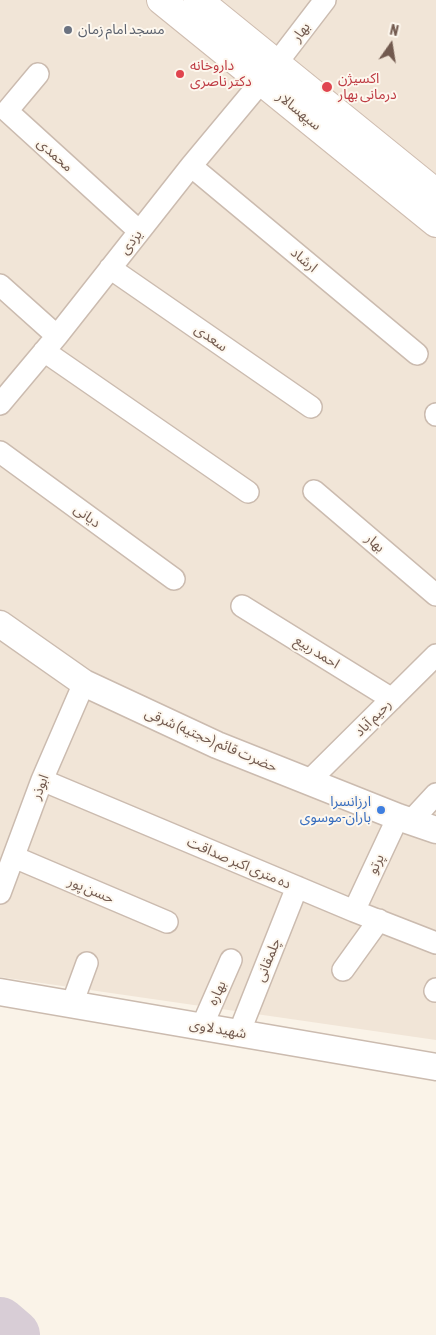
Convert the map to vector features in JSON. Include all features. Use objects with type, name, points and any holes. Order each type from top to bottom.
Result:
[{"type":"main road","name":"سپهسالار","points":[[160,0],[269,73],[436,193]]},
{"type":"main road","name":"سپهسالار","points":[[198,0],[269,73],[436,223]]},
{"type":"street","name":"بهار","points":[[269,73],[325,0]]},
{"type":"street","name":"یزدی","points":[[0,404],[269,73]]},
{"type":"street","name":"محمدی","points":[[38,74],[7,111],[139,231]]},
{"type":"street","name":"ارشاد","points":[[192,166],[417,354]]},
{"type":"street","name":"سعدی","points":[[110,268],[311,407]]},
{"type":"street","points":[[0,285],[50,343],[248,492]]},
{"type":"street","name":"دیانی","points":[[0,452],[174,579]]},
{"type":"street","name":"بهار","points":[[314,491],[436,595]]},
{"type":"street","name":"احمد ربیع","points":[[242,606],[392,699]]},
{"type":"street","name":"حضرت قائم (حجتیه) شرقی","points":[[1,626],[84,682],[217,745],[436,830]]},
{"type":"street","name":"رحیم آباد","points":[[310,781],[436,655]]},
{"type":"street","name":"ابوذر","points":[[2,882],[14,857],[42,780],[84,682]]},
{"type":"street","name":"ده متری اکبر صداقت","points":[[42,780],[354,911],[436,942]]},
{"type":"street","name":"پرتو","points":[[354,911],[404,819],[436,794]]},
{"type":"street","name":"حسن پور","points":[[14,857],[167,922]]},
{"type":"street","name":"چلمقانی","points":[[239,1033],[297,887]]},
{"type":"street","points":[[343,970],[379,920]]},
{"type":"street","name":"بهاره","points":[[202,1026],[232,960]]},
{"type":"street","points":[[72,1004],[87,963]]},
{"type":"street","name":"شهید لاوی","points":[[0,992],[436,1067]]},
{"type":"shaded area","points":[[0,0],[436,0],[436,1040],[0,977]]},
{"type":"taxiway","points":[[0,1323],[14,1335]]},
{"type":"place","name":"مسجد امام زمان","points":[[68,30]]},
{"type":"place","name":"داروخانه دکتر ناصری","points":[[180,74]]},
{"type":"place","name":"اکسیژن درمانی بهار","points":[[327,87]]},
{"type":"place","name":"ارزانسرا باران-موسوی","points":[[381,810]]}]
